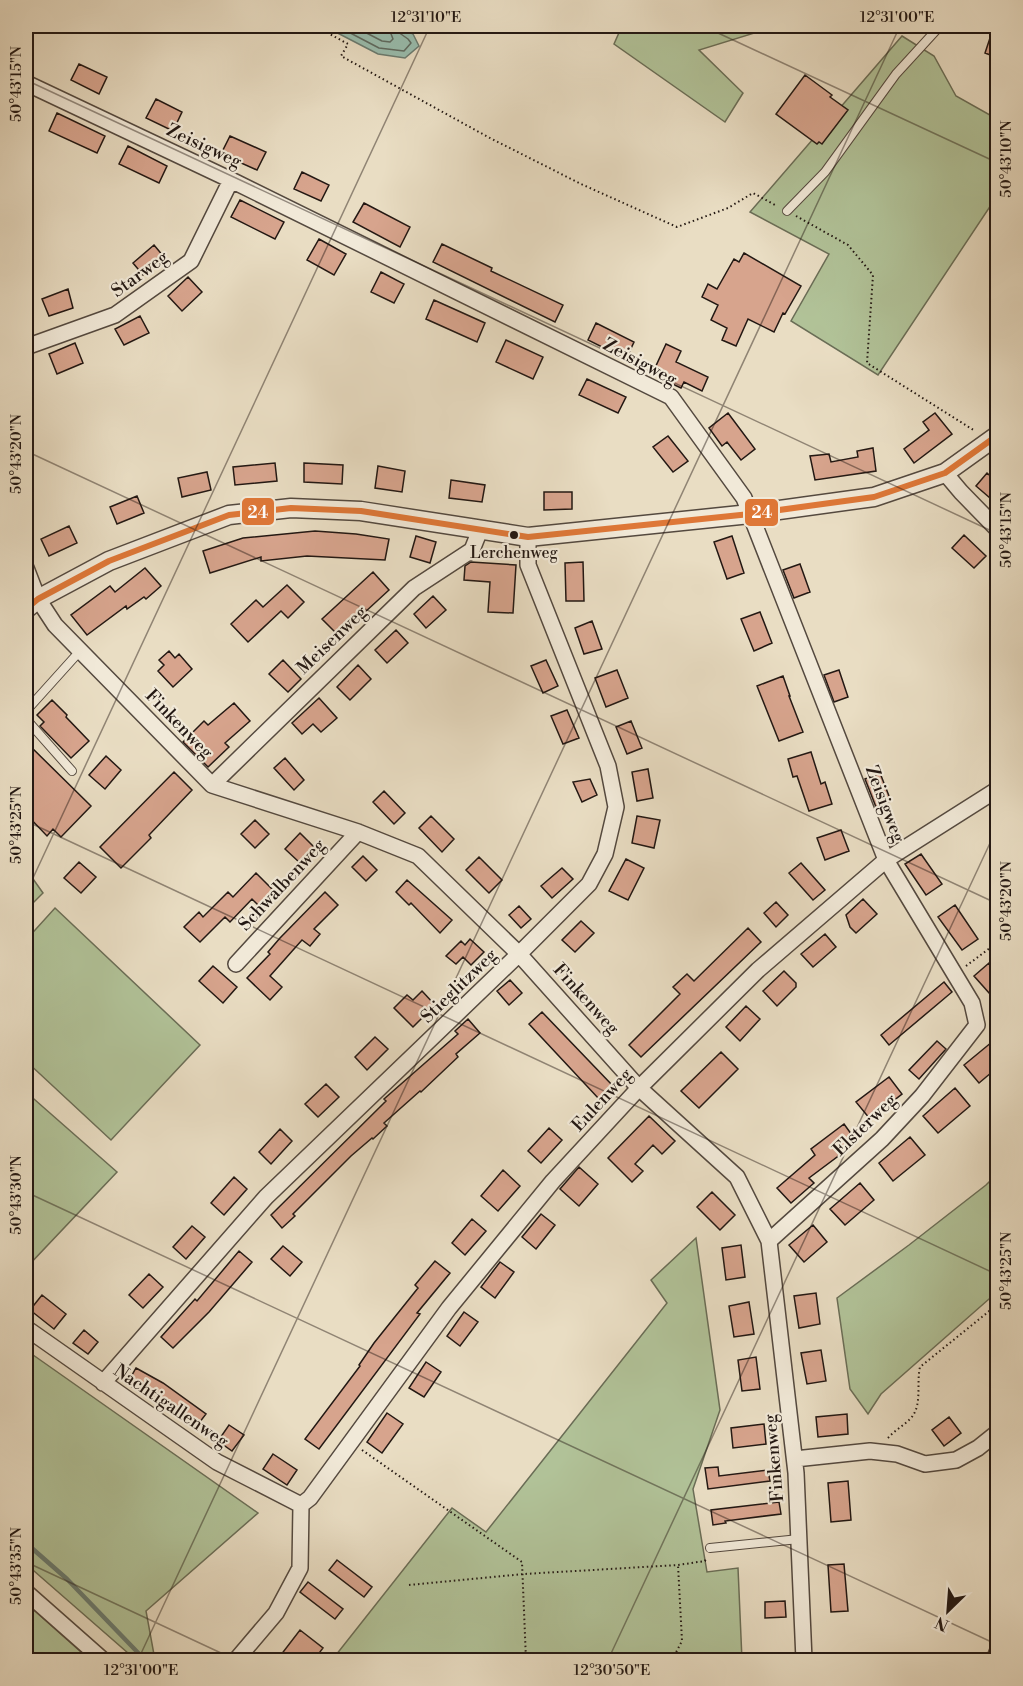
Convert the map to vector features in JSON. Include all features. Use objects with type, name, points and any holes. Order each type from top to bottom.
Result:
[{"type":"street","name":"Zeisigweg","points":[[26,83],[231,180],[671,397],[744,498],[886,860],[972,1003],[977,1025]]},
{"type":"street","name":"Starweg","points":[[26,347],[115,315],[191,261],[231,180]]},
{"type":"street","points":[[32,604],[109,561],[229,515],[291,508],[361,511],[528,537],[750,514],[874,497],[945,473],[994,438]]},
{"type":"street","points":[[945,473],[998,530]]},
{"type":"street","name":"Meisenweg","points":[[212,785],[414,588],[472,550],[480,530]]},
{"type":"street","name":"Stieglitzweg","points":[[103,1383],[266,1197],[589,884],[605,854],[615,807],[608,766],[528,565],[528,537]]},
{"type":"street","name":"Finkenweg","points":[[26,568],[32,604],[212,785],[358,832],[417,856],[519,954],[639,1088],[737,1177],[769,1241],[795,1459],[804,1660]]},
{"type":"street","name":"Eulenweg","points":[[301,1504],[310,1498],[352,1443],[457,1299],[553,1181],[639,1088],[758,970],[886,860],[998,789]]},
{"type":"street","name":"Schwalbenweg","points":[[236,964],[358,832]]},
{"type":"street","name":"Elsterweg","points":[[769,1241],[882,1139],[922,1096],[977,1025]]},
{"type":"street","name":"Nachtigallenweg","points":[[26,1328],[217,1462],[301,1504]]},
{"type":"street","points":[[795,1459],[859,1451],[897,1454],[925,1464],[956,1460],[978,1448],[998,1432]]},
{"type":"street","points":[[236,1660],[276,1613],[300,1568],[301,1504]]},
{"type":"street","points":[[26,1592],[103,1660]]},
{"type":"street","points":[[994,1660],[998,1650]]},
{"type":"lane","points":[[787,211],[825,172],[896,74],[940,26]]},
{"type":"lane","points":[[26,711],[80,651]]},
{"type":"lane","points":[[26,719],[72,771]]},
{"type":"lane","points":[[710,1548],[799,1539]]},
{"type":"path","points":[[315,26],[348,44],[341,56],[351,62],[498,142],[581,184],[677,227],[728,208],[753,193],[848,244],[873,275],[867,363],[994,438]]},
{"type":"path","points":[[955,974],[998,942]]},
{"type":"path","points":[[882,1452],[888,1437],[911,1419],[916,1409],[920,1367],[998,1304]]},
{"type":"path","points":[[352,1443],[522,1562],[526,1660]]},
{"type":"path","points":[[409,1585],[524,1574],[678,1565],[705,1561],[710,1548]]},
{"type":"path","points":[[672,1660],[682,1641],[678,1565]]},
{"type":"shaded area","points":[[622,26],[777,26],[699,50],[743,93],[725,122],[614,44]]},
{"type":"shaded area","points":[[902,36],[934,56],[956,96],[997,119],[997,196],[878,375],[791,321],[829,254],[750,212]]},
{"type":"shaded area","points":[[26,869],[43,893],[26,910]]},
{"type":"shaded area","points":[[55,908],[200,1045],[111,1140],[26,1061],[26,940]]},
{"type":"shaded area","points":[[26,1092],[117,1172],[26,1268]]},
{"type":"shaded area","points":[[997,1174],[997,1292],[881,1394],[868,1414],[850,1389],[837,1298],[909,1245]]},
{"type":"shaded area","points":[[696,1238],[720,1410],[693,1489],[707,1572],[738,1568],[742,1660],[332,1660],[452,1508],[486,1532],[667,1303],[651,1280]]},
{"type":"shaded area","points":[[26,1350],[258,1513],[146,1611],[155,1660],[136,1660],[26,1564]]},
{"type":"shaded area","points":[[26,1603],[90,1660],[26,1660]]},
{"type":"water","points":[[324,26],[398,26],[413,34],[419,46],[405,58],[378,54]]},
{"type":"building","points":[[994,26],[998,26],[998,58],[985,53]]},
{"type":"building","points":[[79,64],[107,77],[99,94],[71,80]]},
{"type":"building","points":[[805,75],[848,110],[822,144],[819,142],[817,144],[776,114]]},
{"type":"building","points":[[156,99],[182,112],[173,131],[146,118]]},
{"type":"building","points":[[57,113],[105,136],[97,153],[49,131]]},
{"type":"building","points":[[230,136],[266,152],[257,170],[221,154]]},
{"type":"building","points":[[128,146],[167,166],[159,183],[119,164]]},
{"type":"building","points":[[302,172],[329,185],[321,201],[294,189]]},
{"type":"building","points":[[240,200],[284,222],[275,239],[231,217]]},
{"type":"building","points":[[364,203],[410,227],[400,247],[353,222]]},
{"type":"building","points":[[319,239],[346,254],[334,275],[307,260]]},
{"type":"building","points":[[442,244],[492,268],[491,271],[563,305],[555,322],[433,262]]},
{"type":"building","points":[[154,245],[164,257],[143,275],[133,263]]},
{"type":"building","points":[[744,253],[801,286],[785,314],[783,313],[774,332],[748,319],[736,346],[722,340],[727,328],[711,320],[718,305],[702,297],[708,284],[717,289],[734,259],[739,262]]},
{"type":"building","points":[[381,272],[404,284],[394,303],[371,292]]},
{"type":"building","points":[[188,277],[202,292],[182,311],[168,296]]},
{"type":"building","points":[[68,289],[73,308],[49,316],[42,299]]},
{"type":"building","points":[[434,300],[485,323],[477,342],[426,319]]},
{"type":"building","points":[[140,316],[149,333],[124,345],[115,329]]},
{"type":"building","points":[[596,323],[634,342],[626,359],[588,340]]},
{"type":"building","points":[[506,340],[543,357],[533,379],[496,362]]},
{"type":"building","points":[[75,343],[83,363],[57,374],[49,354]]},
{"type":"building","points":[[666,344],[681,351],[676,362],[708,377],[702,391],[684,382],[681,388],[668,382],[671,376],[655,368]]},
{"type":"building","points":[[587,379],[626,397],[618,413],[579,395]]},
{"type":"building","points":[[728,413],[755,449],[741,460],[727,442],[722,446],[709,428]]},
{"type":"building","points":[[935,413],[952,434],[914,463],[904,449],[929,430],[923,422]]},
{"type":"building","points":[[668,436],[688,461],[673,472],[653,447]]},
{"type":"building","points":[[873,448],[876,471],[815,480],[810,456],[829,454],[831,462],[858,457],[857,451]]},
{"type":"building","points":[[275,463],[277,481],[235,485],[233,467]]},
{"type":"building","points":[[304,463],[343,465],[342,484],[304,482]]},
{"type":"building","points":[[378,466],[405,471],[402,492],[375,488]]},
{"type":"building","points":[[207,472],[211,490],[182,497],[178,478]]},
{"type":"building","points":[[987,473],[998,483],[998,490],[990,498],[976,486]]},
{"type":"building","points":[[451,480],[485,485],[482,502],[449,498]]},
{"type":"building","points":[[544,492],[572,492],[572,509],[544,510]]},
{"type":"building","points":[[137,496],[144,513],[117,524],[110,507]]},
{"type":"building","points":[[69,526],[77,543],[49,556],[41,539]]},
{"type":"building","points":[[315,531],[389,539],[385,560],[307,556],[261,561],[261,557],[210,573],[203,551],[243,538]]},
{"type":"building","points":[[964,535],[986,556],[974,568],[952,548]]},
{"type":"building","points":[[416,536],[436,542],[430,563],[410,557]]},
{"type":"building","points":[[732,536],[744,573],[727,579],[714,542]]},
{"type":"building","points":[[471,562],[516,565],[513,613],[488,612],[490,582],[464,580],[465,566]]},
{"type":"building","points":[[583,562],[584,601],[566,601],[565,563]]},
{"type":"building","points":[[800,564],[810,592],[794,598],[783,570]]},
{"type":"building","points":[[145,568],[161,586],[146,599],[144,597],[127,609],[126,606],[87,635],[71,615],[110,586],[115,592]]},
{"type":"building","points":[[373,572],[389,590],[339,636],[322,619]]},
{"type":"building","points":[[287,585],[304,602],[288,618],[281,611],[248,642],[231,624],[256,600],[263,607]]},
{"type":"building","points":[[433,596],[446,610],[426,628],[414,614]]},
{"type":"building","points":[[760,612],[772,643],[754,651],[741,619]]},
{"type":"building","points":[[592,621],[602,649],[584,654],[575,628]]},
{"type":"building","points":[[396,630],[408,643],[387,663],[375,650]]},
{"type":"building","points":[[169,651],[175,658],[179,654],[192,669],[173,687],[158,671],[164,665],[159,660]]},
{"type":"building","points":[[283,660],[301,679],[288,692],[269,674]]},
{"type":"building","points":[[546,660],[558,686],[543,693],[531,666]]},
{"type":"building","points":[[358,665],[371,679],[350,700],[337,687]]},
{"type":"building","points":[[617,670],[628,698],[606,707],[595,678]]},
{"type":"building","points":[[839,670],[848,697],[834,702],[824,675]]},
{"type":"building","points":[[783,676],[803,732],[779,741],[757,686]]},
{"type":"building","points":[[319,698],[337,718],[321,732],[313,724],[302,734],[292,723]]},
{"type":"building","points":[[52,700],[89,741],[71,758],[40,726],[44,722],[37,715]]},
{"type":"building","points":[[234,703],[250,721],[225,743],[229,747],[208,767],[183,742],[204,721],[208,725]]},
{"type":"building","points":[[567,710],[579,738],[563,744],[551,716]]},
{"type":"building","points":[[631,721],[642,748],[627,754],[616,727]]},
{"type":"building","points":[[26,742],[91,806],[61,837],[53,829],[47,836],[26,814]]},
{"type":"building","points":[[811,752],[821,784],[825,782],[832,804],[809,811],[797,776],[793,777],[788,759]]},
{"type":"building","points":[[106,756],[121,770],[105,789],[89,775]]},
{"type":"building","points":[[285,758],[304,780],[294,790],[274,768]]},
{"type":"building","points":[[648,769],[653,798],[637,801],[632,772]]},
{"type":"building","points":[[174,772],[192,790],[149,835],[151,838],[121,868],[100,847]]},
{"type":"building","points":[[880,773],[891,801],[876,807],[865,779]]},
{"type":"building","points":[[590,779],[597,795],[582,802],[573,782]]},
{"type":"building","points":[[384,791],[405,813],[394,824],[373,802]]},
{"type":"building","points":[[431,816],[454,839],[442,852],[419,828]]},
{"type":"building","points":[[637,816],[660,820],[654,848],[632,843]]},
{"type":"building","points":[[255,820],[269,834],[255,848],[241,834]]},
{"type":"building","points":[[841,830],[849,851],[825,860],[817,838]]},
{"type":"building","points":[[300,833],[314,847],[299,862],[285,849]]},
{"type":"building","points":[[921,854],[942,884],[926,895],[905,864]]},
{"type":"building","points":[[363,856],[377,870],[366,881],[352,867]]},
{"type":"building","points":[[479,857],[502,880],[489,893],[466,870]]},
{"type":"building","points":[[626,859],[644,868],[628,900],[609,891]]},
{"type":"building","points":[[79,862],[96,877],[81,893],[64,878]]},
{"type":"building","points":[[801,863],[825,890],[813,900],[789,873]]},
{"type":"building","points":[[562,868],[573,879],[552,898],[541,886]]},
{"type":"building","points":[[256,873],[277,894],[262,909],[252,899],[230,922],[225,917],[200,942],[184,927],[199,912],[203,917],[228,892],[233,897]]},
{"type":"building","points":[[407,880],[452,920],[440,933],[411,903],[409,905],[396,892]]},
{"type":"building","points":[[325,892],[338,905],[314,929],[320,934],[310,946],[302,940],[270,976],[282,987],[270,1000],[247,978],[270,954],[268,952],[280,938]]},
{"type":"building","points":[[863,899],[877,914],[856,933],[850,927],[846,915]]},
{"type":"building","points":[[776,902],[788,915],[776,927],[764,913]]},
{"type":"building","points":[[955,905],[978,939],[962,950],[938,917]]},
{"type":"building","points":[[519,906],[531,919],[521,928],[509,915]]},
{"type":"building","points":[[581,921],[594,933],[575,952],[562,940]]},
{"type":"building","points":[[748,928],[761,942],[641,1057],[629,1045],[680,994],[673,987],[687,974],[694,981]]},
{"type":"building","points":[[825,934],[836,947],[813,967],[801,954]]},
{"type":"building","points":[[470,939],[484,952],[471,965],[463,957],[456,964],[446,956],[461,941],[465,945]]},
{"type":"building","points":[[989,963],[998,973],[998,1003],[974,976]]},
{"type":"building","points":[[213,966],[237,987],[223,1003],[199,981]]},
{"type":"building","points":[[784,971],[796,983],[796,987],[777,1006],[763,991]]},
{"type":"building","points":[[510,980],[522,993],[509,1005],[497,991]]},
{"type":"building","points":[[944,982],[952,992],[889,1045],[881,1035]]},
{"type":"building","points":[[422,991],[435,1005],[413,1027],[394,1008],[407,995],[413,1000]]},
{"type":"building","points":[[746,1006],[760,1019],[740,1041],[726,1027]]},
{"type":"building","points":[[542,1012],[613,1086],[599,1099],[529,1024]]},
{"type":"building","points":[[468,1019],[480,1033],[456,1054],[458,1057],[421,1092],[384,1123],[387,1126],[351,1156],[282,1228],[271,1215],[386,1101],[384,1099],[458,1034],[455,1031]]},
{"type":"building","points":[[375,1037],[388,1049],[367,1070],[355,1057]]},
{"type":"building","points":[[998,1037],[998,1067],[979,1083],[964,1065]]},
{"type":"building","points":[[937,1041],[946,1049],[919,1079],[909,1070]]},
{"type":"building","points":[[721,1052],[738,1069],[699,1108],[681,1091]]},
{"type":"building","points":[[889,1077],[902,1094],[870,1119],[856,1102]]},
{"type":"building","points":[[326,1084],[339,1097],[318,1117],[305,1104]]},
{"type":"building","points":[[955,1088],[970,1106],[938,1133],[923,1116]]},
{"type":"building","points":[[649,1116],[675,1141],[662,1154],[653,1145],[635,1164],[643,1171],[632,1182],[608,1158]]},
{"type":"building","points":[[844,1124],[857,1142],[809,1178],[814,1183],[791,1203],[777,1188],[815,1155],[811,1149]]},
{"type":"building","points":[[549,1128],[562,1140],[541,1163],[528,1151]]},
{"type":"building","points":[[280,1129],[292,1141],[271,1164],[259,1152]]},
{"type":"building","points":[[910,1137],[925,1155],[893,1181],[879,1163]]},
{"type":"building","points":[[579,1167],[598,1184],[579,1206],[560,1189]]},
{"type":"building","points":[[503,1170],[520,1186],[498,1211],[481,1196]]},
{"type":"building","points":[[234,1177],[247,1189],[224,1215],[211,1203]]},
{"type":"building","points":[[860,1183],[874,1200],[845,1225],[830,1209]]},
{"type":"building","points":[[712,1192],[735,1215],[720,1230],[697,1207]]},
{"type":"building","points":[[541,1214],[555,1225],[536,1249],[522,1237]]},
{"type":"building","points":[[472,1219],[486,1231],[465,1255],[452,1243]]},
{"type":"building","points":[[813,1225],[827,1242],[804,1262],[789,1245]]},
{"type":"building","points":[[192,1226],[205,1237],[186,1259],[173,1247]]},
{"type":"building","points":[[741,1245],[745,1277],[726,1280],[722,1248]]},
{"type":"building","points":[[283,1246],[302,1262],[290,1276],[271,1259]]},
{"type":"building","points":[[239,1251],[252,1262],[209,1312],[173,1348],[161,1337],[195,1299],[197,1301]]},
{"type":"building","points":[[435,1261],[450,1273],[417,1313],[420,1314],[319,1449],[305,1439],[360,1366],[374,1343],[418,1288],[415,1285]]},
{"type":"building","points":[[500,1262],[514,1272],[495,1298],[481,1287]]},
{"type":"building","points":[[149,1274],[163,1287],[143,1308],[129,1295]]},
{"type":"building","points":[[816,1293],[820,1324],[799,1328],[794,1296]]},
{"type":"building","points":[[42,1295],[66,1314],[54,1329],[30,1310]]},
{"type":"building","points":[[749,1302],[754,1334],[734,1337],[729,1306]]},
{"type":"building","points":[[464,1312],[478,1322],[460,1346],[447,1336]]},
{"type":"building","points":[[84,1330],[98,1342],[88,1354],[73,1343]]},
{"type":"building","points":[[821,1350],[826,1381],[807,1384],[801,1353]]},
{"type":"building","points":[[756,1357],[760,1389],[742,1391],[738,1360]]},
{"type":"building","points":[[426,1362],[441,1372],[424,1397],[409,1388]]},
{"type":"building","points":[[136,1368],[163,1383],[206,1414],[196,1427],[159,1400],[158,1402],[127,1384]]},
{"type":"building","points":[[387,1413],[403,1424],[382,1453],[367,1442]]},
{"type":"building","points":[[847,1414],[848,1434],[818,1437],[816,1417]]},
{"type":"building","points":[[949,1417],[961,1433],[944,1446],[932,1430]]},
{"type":"building","points":[[764,1424],[766,1444],[733,1448],[731,1428]]},
{"type":"building","points":[[229,1425],[244,1435],[232,1451],[218,1441]]},
{"type":"building","points":[[273,1454],[297,1470],[287,1485],[263,1469]]},
{"type":"building","points":[[718,1467],[719,1476],[768,1470],[770,1481],[708,1489],[705,1468]]},
{"type":"building","points":[[848,1481],[851,1520],[831,1522],[828,1483]]},
{"type":"building","points":[[779,1502],[781,1514],[725,1521],[726,1523],[713,1525],[711,1510]]},
{"type":"building","points":[[337,1560],[372,1587],[364,1597],[329,1570]]},
{"type":"building","points":[[844,1564],[848,1611],[831,1612],[828,1565]]},
{"type":"building","points":[[308,1582],[343,1609],[335,1619],[300,1592]]},
{"type":"building","points":[[785,1601],[786,1617],[765,1618],[765,1602]]},
{"type":"building","points":[[300,1630],[323,1648],[314,1660],[277,1660]]},
{"type":"waterway","points":[[26,1543],[67,1579],[145,1660]]},
{"type":"transit line","name":"24","points":[[26,609],[38,599],[109,561],[229,515],[291,508],[361,511],[528,537],[750,514],[874,497],[945,473],[998,435]]},
{"type":"place","name":"Lerchenweg","points":[[514,535]]}]
